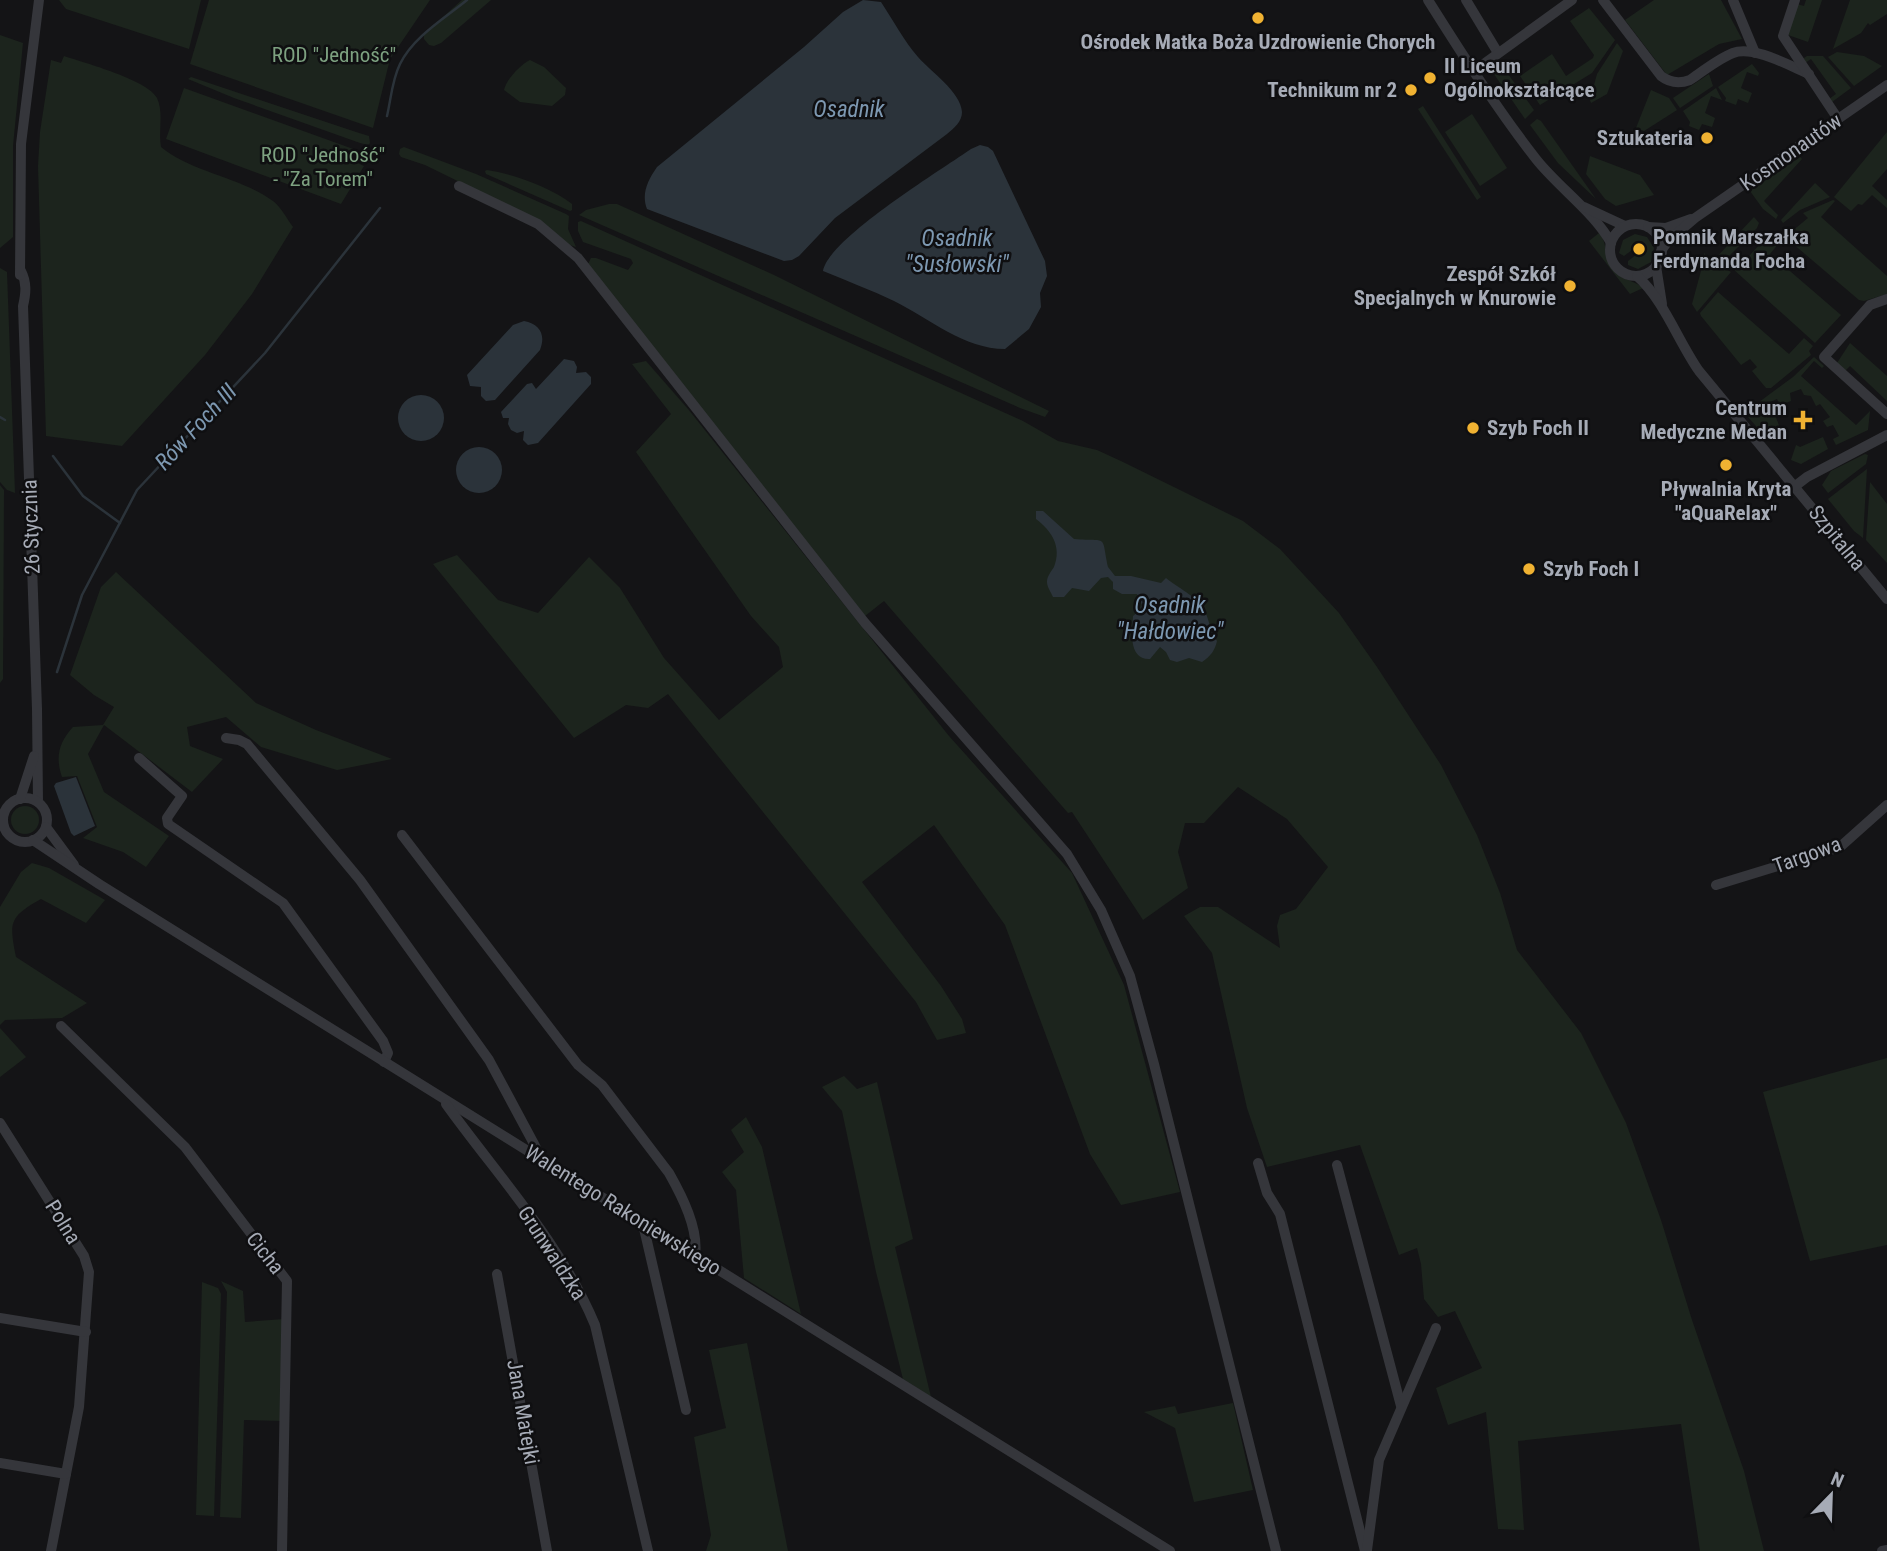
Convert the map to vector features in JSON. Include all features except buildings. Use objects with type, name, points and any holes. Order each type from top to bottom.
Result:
[{"type":"street","name":"26 Stycznia","points":[[38,802],[23,306],[19,295],[19,280],[22,271],[21,144],[39,0]]},
{"type":"street","points":[[1428,0],[1537,160],[1580,205],[1611,243]]},
{"type":"street","points":[[1466,0],[1498,53]]},
{"type":"street","points":[[1474,71],[1573,0]]},
{"type":"street","points":[[1603,0],[1661,76],[1672,82],[1683,83],[1690,80],[1733,53],[1744,51],[1755,52],[1809,74]]},
{"type":"street","points":[[1733,0],[1755,52]]},
{"type":"street","points":[[1795,0],[1783,36],[1838,119]]},
{"type":"street","name":"Kosmonautów","points":[[1661,251],[1668,241],[1695,218],[1887,85]]},
{"type":"street","points":[[459,186],[537,224],[578,258],[865,623],[1021,801],[1079,872],[1101,910],[1130,976],[1276,1551]]},
{"type":"street","points":[[1580,205],[1625,226]]},
{"type":"street","name":"Kosmonautów","points":[[1648,228],[1662,229],[1695,218]]},
{"type":"street","points":[[1637,224],[1648,228],[1658,237],[1661,251],[1656,266],[1637,276],[1626,274],[1617,268],[1610,255],[1611,243],[1618,231],[1625,226],[1637,224]]},
{"type":"street","name":"Szpitalna","points":[[1656,266],[1663,309]]},
{"type":"street","name":"Szpitalna","points":[[1637,276],[1663,309],[1699,371],[1887,599]]},
{"type":"street","points":[[1887,299],[1870,305],[1824,357],[1887,414]]},
{"type":"street","points":[[1794,486],[1887,435]]},
{"type":"street","points":[[226,738],[247,744],[360,880],[489,1060],[536,1148],[534,1155]]},
{"type":"street","name":"26 Stycznia","points":[[16,801],[36,749]]},
{"type":"street","points":[[139,758],[182,796],[167,818],[171,827],[283,903],[383,1041],[388,1053],[384,1062]]},
{"type":"street","points":[[0,802],[29,798],[38,802],[47,816],[46,827],[33,840],[14,839],[5,829],[2,819],[5,811],[16,801]]},
{"type":"street","name":"Targowa","points":[[1716,885],[1842,846],[1887,805]]},
{"type":"street","name":"Walentego Rakoniewskiego","points":[[46,827],[77,868]]},
{"type":"street","points":[[402,835],[578,1065],[602,1085],[668,1173],[677,1188],[695,1234],[695,1256]]},
{"type":"street","name":"Walentego Rakoniewskiego","points":[[33,840],[99,884],[1170,1551]]},
{"type":"street","name":"Cicha","points":[[61,1026],[185,1147],[287,1281],[282,1551]]},
{"type":"street","name":"Grunwaldzka","points":[[443,1099],[534,1222],[583,1296],[601,1349],[648,1551]]},
{"type":"street","name":"Polna","points":[[0,1123],[88,1264],[86,1332],[79,1407],[51,1551]]},
{"type":"street","points":[[1258,1163],[1267,1193],[1280,1214],[1366,1551]]},
{"type":"street","points":[[1337,1165],[1401,1406]]},
{"type":"street","points":[[643,1224],[686,1410]]},
{"type":"street","name":"Jana Matejki","points":[[497,1274],[547,1551]]},
{"type":"street","points":[[0,1318],[86,1332]]},
{"type":"street","points":[[1366,1551],[1379,1460],[1436,1328]]},
{"type":"street","points":[[0,1463],[66,1474]]},
{"type":"green space","points":[[59,0],[201,0],[189,49],[66,9]]},
{"type":"green space","name":"ROD \"Jedność\"","points":[[209,0],[430,0],[390,59],[373,128],[190,64]]},
{"type":"green space","points":[[462,0],[491,0],[441,43],[429,45],[424,34]]},
{"type":"green space","points":[[1654,0],[1721,0],[1742,39],[1719,44],[1667,75],[1625,20]]},
{"type":"green space","points":[[1806,0],[1822,0],[1808,42],[1788,35],[1797,4],[1804,6]]},
{"type":"green space","points":[[1850,0],[1887,0],[1887,14],[1870,25],[1868,23],[1861,33],[1833,49]]},
{"type":"green space","points":[[1589,8],[1615,40],[1592,73],[1540,105],[1520,76],[1552,54],[1566,76],[1593,58],[1594,55],[1570,21]]},
{"type":"green space","points":[[0,35],[23,43],[13,146],[13,237],[0,248]]},
{"type":"green space","points":[[1617,43],[1623,51],[1607,94],[1591,103],[1597,74]]},
{"type":"green space","points":[[1837,52],[1864,56],[1882,66],[1854,86],[1828,57]]},
{"type":"green space","points":[[64,56],[115,73],[151,91],[157,98],[160,110],[161,147],[187,163],[260,193],[276,204],[293,227],[252,294],[205,355],[122,446],[46,436],[38,166],[40,132],[51,60],[61,63]]},
{"type":"green space","points":[[1823,56],[1851,88],[1832,102],[1829,99],[1836,94],[1811,59],[1805,63],[1804,58]]},
{"type":"green space","points":[[530,60],[544,67],[566,88],[565,95],[552,106],[520,102],[504,90],[514,73]]},
{"type":"green space","points":[[1498,60],[1534,110],[1525,119],[1489,67]]},
{"type":"green space","points":[[1752,64],[1759,73],[1758,76],[1747,72],[1741,88],[1752,93],[1748,103],[1738,99],[1736,105],[1725,101],[1726,98],[1718,87]]},
{"type":"green space","points":[[1709,74],[1713,86],[1680,108],[1673,98]]},
{"type":"green space","points":[[191,77],[369,136],[370,143],[360,143],[234,98],[188,79]]},
{"type":"green space","name":"ROD \"Jedność\" - \"Za Torem\"","points":[[184,88],[356,150],[353,161],[364,166],[341,204],[166,139]]},
{"type":"green space","points":[[1716,88],[1722,100],[1711,96],[1705,113],[1715,118],[1712,127],[1702,124],[1699,130],[1689,126],[1690,122],[1683,111]]},
{"type":"green space","points":[[1651,90],[1669,98],[1677,110],[1644,131],[1636,128]]},
{"type":"green space","points":[[1423,106],[1481,197],[1477,200],[1418,109]]},
{"type":"green space","points":[[1472,114],[1507,168],[1480,186],[1445,132]]},
{"type":"green space","points":[[1537,119],[1596,199],[1558,163],[1530,125]]},
{"type":"green space","points":[[1887,132],[1887,169],[1872,186],[1887,200],[1887,208],[1872,195],[1851,211],[1834,197]]},
{"type":"green space","points":[[404,147],[476,174],[566,214],[569,216],[568,229],[576,247],[533,218],[425,165],[401,157],[400,149]]},
{"type":"green space","points":[[1590,156],[1640,175],[1654,195],[1616,206],[1605,199],[1586,174]]},
{"type":"green space","points":[[1800,157],[1802,159],[1764,201],[1778,215],[1776,219],[1763,209],[1750,191]]},
{"type":"green space","points":[[487,170],[543,187],[572,204],[572,210],[486,174]]},
{"type":"green space","points":[[1815,183],[1830,197],[1800,210],[1783,223],[1781,220]]},
{"type":"green space","points":[[1835,201],[1821,217],[1887,276],[1887,294],[1859,300],[1785,237],[1808,218],[1803,213]]},
{"type":"green space","points":[[617,204],[774,275],[1049,411],[1045,417],[1020,408],[579,215],[586,210]]},
{"type":"green space","points":[[1754,217],[1759,223],[1757,228],[1722,262],[1714,260]]},
{"type":"green space","points":[[581,221],[1023,421],[1058,441],[1097,450],[1243,521],[1280,549],[1339,613],[1441,765],[1477,835],[1500,893],[1517,950],[1581,1033],[1626,1123],[1744,1471],[1764,1551],[1700,1551],[1681,1424],[1518,1441],[1524,1530],[1498,1529],[1486,1412],[1448,1425],[1436,1388],[1482,1368],[1455,1311],[1438,1317],[1424,1299],[1417,1248],[1399,1255],[1360,1145],[1267,1167],[1247,1108],[1212,953],[1184,916],[1200,907],[1218,907],[1280,948],[1277,926],[1280,915],[1296,909],[1328,867],[1287,819],[1238,787],[1204,823],[1185,823],[1178,852],[1188,888],[1143,920],[1072,812],[1068,813],[884,601],[865,616],[588,264],[591,258],[596,258],[628,270],[633,263],[631,259],[583,242],[578,231],[578,222]]},
{"type":"green space","points":[[1776,232],[1783,238],[1770,254],[1841,315],[1815,343],[1733,269],[1737,265],[1739,267],[1761,243]]},
{"type":"green space","points":[[1599,233],[1613,270],[1643,288],[1630,294],[1589,241]]},
{"type":"green space","points":[[1635,234],[1647,237],[1654,248],[1651,262],[1638,269],[1628,265],[1628,261],[1636,255],[1632,250],[1624,256],[1619,253],[1623,240]]},
{"type":"green space","points":[[1704,253],[1731,272],[1697,312],[1692,304]]},
{"type":"green space","points":[[0,268],[7,272],[15,493],[7,490],[0,482]]},
{"type":"green space","points":[[1718,292],[1789,354],[1804,338],[1813,346],[1809,351],[1811,355],[1771,388],[1766,388],[1752,371],[1757,367],[1750,359],[1741,365],[1701,316],[1700,313]]},
{"type":"green space","points":[[1850,343],[1887,376],[1887,401],[1850,366],[1845,371],[1837,363]]},
{"type":"green space","points":[[1814,357],[1824,366],[1822,368],[1814,361],[1801,376],[1856,425],[1870,411],[1868,430],[1836,445],[1833,439],[1839,436],[1833,425],[1827,427],[1823,421],[1830,417],[1820,404],[1816,406],[1811,396],[1804,395],[1801,389],[1790,393],[1791,401],[1780,405],[1777,399],[1770,402],[1780,428],[1769,441],[1748,417],[1747,411],[1793,377]]},
{"type":"green space","points":[[646,361],[688,409],[949,736],[1072,873],[1124,985],[1180,1192],[1121,1205],[1090,1154],[1005,925],[934,825],[862,882],[941,986],[962,1019],[966,1033],[937,1040],[916,1002],[668,694],[648,708],[626,705],[574,738],[433,564],[457,555],[498,600],[538,613],[589,557],[620,588],[664,658],[719,720],[783,667],[779,647],[751,616],[636,452],[671,414],[632,364]]},
{"type":"green space","points":[[1823,437],[1828,449],[1801,464],[1791,460],[1796,445],[1800,447]]},
{"type":"green space","points":[[1865,454],[1868,455],[1866,464],[1828,493],[1822,485],[1831,471]]},
{"type":"green space","points":[[1867,469],[1863,538],[1828,499]]},
{"type":"green space","points":[[1870,482],[1887,504],[1887,563],[1866,540]]},
{"type":"green space","points":[[0,485],[4,490],[3,679],[0,683]]},
{"type":"green space","points":[[116,572],[256,703],[316,730],[392,759],[337,770],[261,747],[226,717],[187,727],[190,746],[223,759],[192,792],[104,725],[88,754],[104,792],[169,836],[146,867],[123,852],[83,838],[97,827],[77,776],[62,777],[59,756],[64,738],[73,727],[103,725],[114,707],[70,675],[101,587]]},
{"type":"green space","points":[[25,806],[35,810],[39,820],[35,830],[25,834],[15,830],[11,820],[15,810]]},
{"type":"green space","points":[[32,863],[49,868],[105,900],[86,923],[41,899],[17,916],[12,928],[16,957],[87,1003],[62,1018],[5,1020],[0,1025],[0,907],[21,872]]},
{"type":"green space","points":[[0,1028],[26,1057],[0,1077]]},
{"type":"green space","points":[[1887,1058],[1887,1245],[1810,1261],[1763,1092]]},
{"type":"green space","points":[[844,1076],[857,1089],[877,1082],[913,1239],[895,1247],[931,1397],[903,1379],[876,1272],[842,1111],[822,1087]]},
{"type":"green space","points":[[746,1117],[762,1147],[801,1314],[744,1278],[736,1190],[722,1172],[744,1152],[731,1130]]},
{"type":"green space","points":[[221,1281],[243,1291],[245,1322],[284,1319],[284,1421],[244,1420],[241,1518],[220,1517],[227,1292]]},
{"type":"green space","points":[[202,1282],[218,1288],[221,1294],[214,1516],[196,1515]]},
{"type":"green space","points":[[747,1343],[788,1551],[706,1551],[711,1535],[694,1437],[726,1428],[709,1350]]},
{"type":"green space","points":[[1233,1403],[1253,1490],[1194,1502],[1175,1428],[1144,1412],[1175,1406],[1178,1414]]},
{"type":"water","name":"Osadnik","points":[[863,0],[881,2],[913,51],[956,97],[962,112],[955,127],[835,218],[792,260],[784,261],[647,209],[646,187],[657,167],[843,12]]},
{"type":"water","name":"Osadnik \"Susłowski\"","points":[[980,145],[993,151],[1045,261],[1047,276],[1040,293],[1041,307],[1029,329],[1005,349],[990,348],[961,339],[894,301],[823,271],[830,257],[864,224],[912,188]]},
{"type":"water","points":[[524,321],[540,331],[540,350],[495,400],[486,401],[481,396],[481,387],[470,386],[467,375],[513,325]]},
{"type":"water","points":[[564,359],[574,361],[576,373],[586,372],[591,377],[591,384],[538,443],[528,445],[523,440],[524,431],[517,433],[511,430],[509,418],[503,418],[501,412],[527,384],[532,383],[536,389]]},
{"type":"water","points":[[421,395],[437,402],[444,418],[437,434],[421,441],[405,434],[398,418],[405,402]]},
{"type":"water","points":[[479,447],[495,454],[502,470],[495,486],[479,493],[463,486],[456,470],[463,454]]},
{"type":"water","name":"Osadnik \"Hałdowiec\"","points":[[1036,511],[1043,511],[1074,539],[1101,541],[1108,567],[1115,576],[1131,576],[1161,583],[1166,578],[1192,596],[1203,608],[1217,641],[1210,655],[1202,662],[1189,658],[1177,662],[1170,660],[1160,647],[1150,659],[1138,655],[1133,644],[1133,616],[1142,605],[1137,594],[1122,594],[1113,589],[1113,582],[1108,577],[1101,578],[1089,591],[1072,588],[1064,597],[1053,597],[1047,582],[1056,560],[1056,546],[1051,534],[1036,519]]},
{"type":"water","points":[[76,777],[95,826],[74,836],[54,786]]},
{"type":"waterway","points":[[387,116],[395,76],[406,54],[430,29],[467,0]]},
{"type":"waterway","name":"Rów Foch III","points":[[57,672],[82,595],[137,490],[265,353],[380,208]]},
{"type":"waterway","points":[[0,417],[5,420]]},
{"type":"waterway","points":[[53,456],[83,496],[120,523]]},
{"type":"place","name":"Ośrodek Matka Boża Uzdrowienie Chorych","points":[[1258,18]]},
{"type":"place","name":"II Liceum Ogólnokształcące","points":[[1430,78]]},
{"type":"place","name":"Technikum nr 2","points":[[1411,90]]},
{"type":"place","name":"Sztukateria","points":[[1707,138]]},
{"type":"place","name":"Pomnik Marszałka Ferdynanda Focha","points":[[1639,249]]},
{"type":"place","name":"Zespół Szkół Specjalnych w Knurowie","points":[[1570,286]]},
{"type":"place","name":"Centrum Medyczne Medan","points":[[1803,420]]},
{"type":"place","name":"Szyb Foch II","points":[[1473,428]]},
{"type":"place","name":"Pływalnia Kryta \"aQuaRelax\"","points":[[1726,465]]},
{"type":"place","name":"Szyb Foch I","points":[[1529,569]]}]
